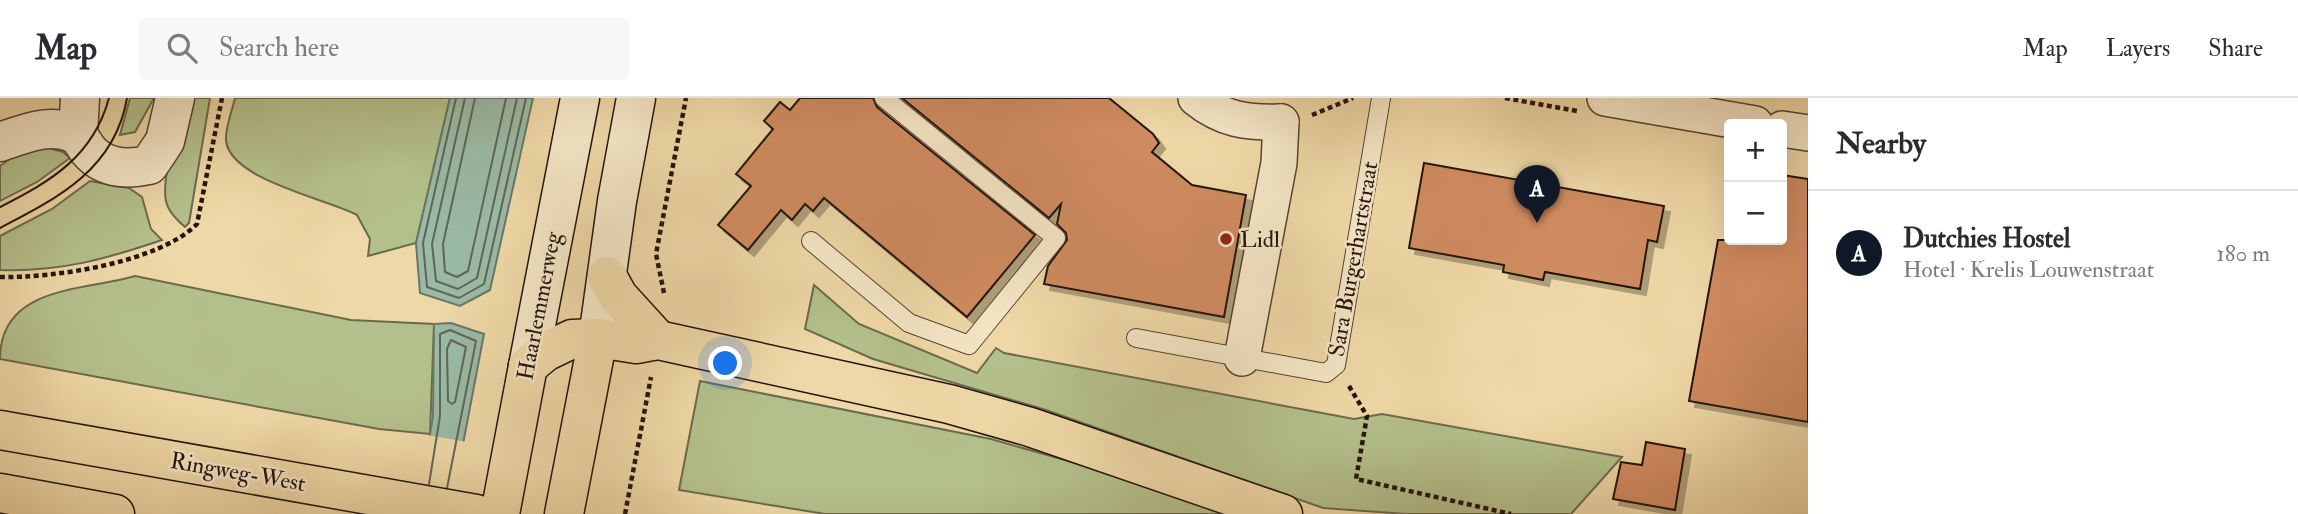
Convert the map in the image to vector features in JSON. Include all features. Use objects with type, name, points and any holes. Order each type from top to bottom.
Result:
[{"type":"main road","points":[[0,141],[43,98]]},
{"type":"main road","points":[[0,141],[79,116],[100,161],[130,169],[149,165],[165,141],[175,98]]},
{"type":"main road","name":"Haarlemmerweg","points":[[499,514],[580,98]]},
{"type":"main road","points":[[564,514],[598,338],[636,98]]},
{"type":"main road","points":[[607,276],[618,296],[658,340]]},
{"type":"main road","points":[[527,366],[545,352],[572,339],[598,338],[636,344],[658,340],[949,404],[1030,427],[1283,514]]},
{"type":"main road","name":"Ringweg-West","points":[[2,430],[475,514]]},
{"type":"main road","points":[[0,493],[116,514]]},
{"type":"street","points":[[1196,98],[1218,114],[1239,121],[1290,110],[1242,358]]},
{"type":"street","points":[[1605,98],[1726,119]]},
{"type":"street","points":[[1787,130],[1808,133]]},
{"type":"lane","points":[[811,241],[909,323],[969,345],[1056,238],[884,98]]},
{"type":"lane","name":"Sara Burgerhartstraat","points":[[1136,338],[1326,373],[1336,365],[1381,98]]},
{"type":"path","points":[[0,277],[74,272],[145,253],[184,238],[197,224],[222,98]]},
{"type":"path","points":[[625,514],[665,295],[656,254],[686,98]]},
{"type":"path","points":[[1290,110],[1309,116],[1353,98]]},
{"type":"path","points":[[1336,365],[1367,416],[1356,479],[1511,514]]},
{"type":"green space","points":[[130,98],[154,98],[135,132],[120,135]]},
{"type":"green space","points":[[182,98],[210,98],[189,223],[185,227],[169,209],[165,192]]},
{"type":"green space","points":[[235,98],[450,98],[416,243],[368,256],[370,239],[357,215],[282,187],[244,167],[232,155],[226,141]]},
{"type":"green space","points":[[41,146],[63,152],[70,158],[37,182],[0,201],[0,166],[21,151]]},
{"type":"green space","points":[[90,181],[129,188],[142,197],[151,229],[162,240],[82,263],[43,269],[0,270],[0,236],[52,209]]},
{"type":"green space","points":[[135,276],[351,320],[434,324],[430,434],[379,429],[0,359],[4,335],[14,317],[30,304],[70,289]]},
{"type":"green space","points":[[814,285],[859,324],[977,373],[996,348],[1004,353],[1354,419],[1382,414],[1622,457],[1571,514],[1406,514],[1323,508],[1046,410],[873,359],[805,329]]},
{"type":"green space","points":[[700,381],[991,439],[1177,492],[1235,514],[825,514],[679,490]]},
{"type":"water","points":[[450,98],[533,98],[490,290],[460,306],[420,293],[416,243]]},
{"type":"water","points":[[451,323],[484,334],[456,481],[417,514],[433,416],[434,324]]},
{"type":"pier","points":[[427,435],[467,442],[454,514],[414,514]]},
{"type":"building","points":[[800,98],[873,98],[877,107],[1035,235],[967,317],[824,198],[813,211],[805,204],[792,220],[781,210],[748,250],[718,225],[751,186],[736,174],[773,129],[764,121],[780,102],[790,110]]},
{"type":"building","points":[[902,98],[1109,98],[1153,134],[1159,143],[1152,152],[1192,185],[1246,195],[1224,317],[1044,284],[1048,266],[1067,240],[1066,233],[1057,224],[1061,204],[1049,218]]},
{"type":"building","points":[[1424,163],[1664,206],[1657,242],[1648,240],[1640,289],[1545,272],[1543,280],[1503,272],[1504,265],[1409,248]]},
{"type":"building","points":[[1787,176],[1808,179],[1808,422],[1689,401],[1718,240],[1724,240],[1724,245],[1787,245]]},
{"type":"building","points":[[1646,442],[1685,449],[1675,510],[1613,499],[1621,462],[1642,465]]},
{"type":"tram line","points":[[0,207],[53,177],[68,165],[92,136],[102,119],[109,98]]},
{"type":"tram line","points":[[0,228],[63,192],[97,162],[120,123],[127,98]]},
{"type":"place","name":"Dutchies Hostel","points":[[1537,223]]},
{"type":"place","name":"Lidl","points":[[1226,239]]}]
